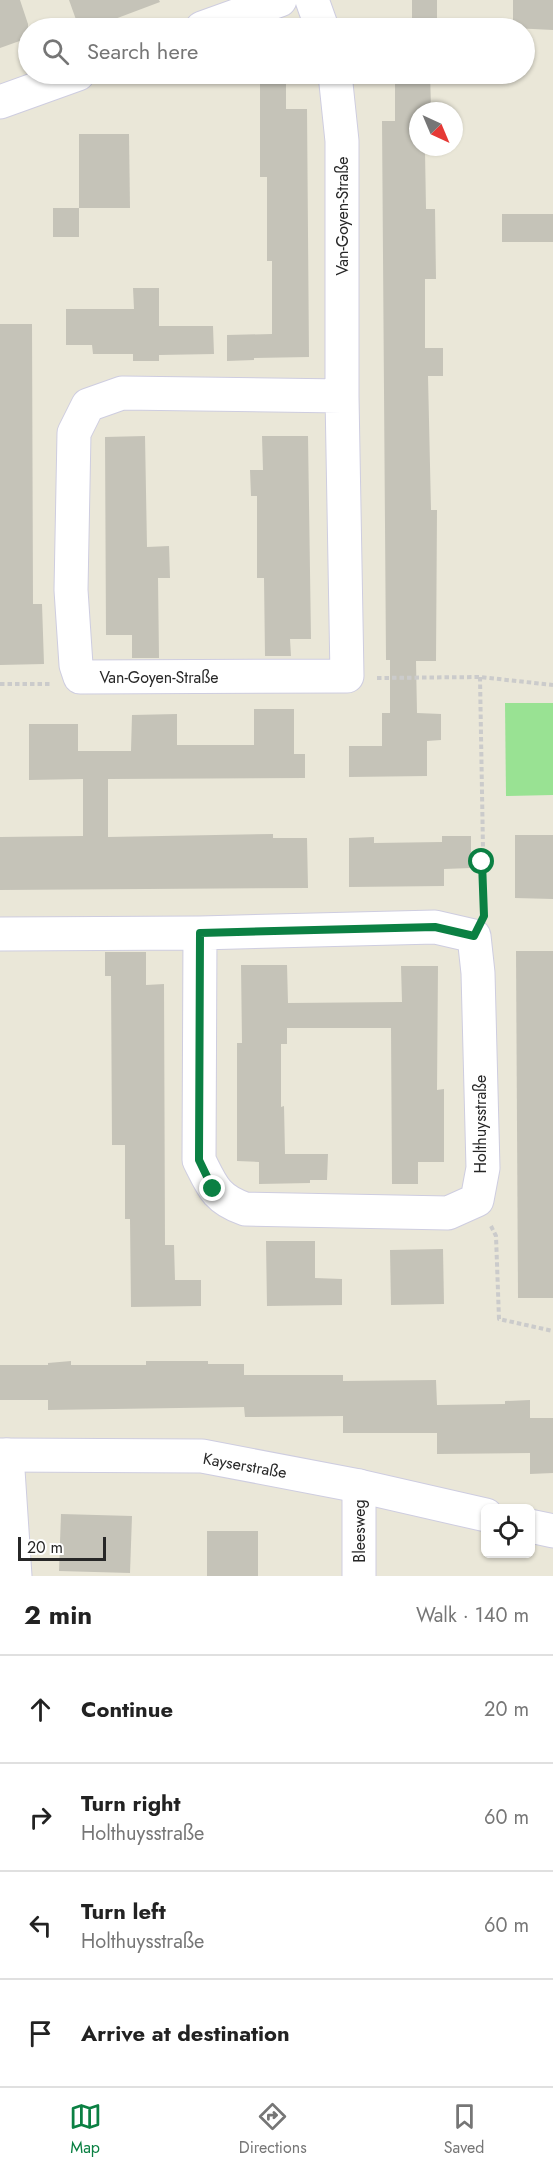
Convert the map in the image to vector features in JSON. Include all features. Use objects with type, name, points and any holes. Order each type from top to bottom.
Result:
[{"type":"street","points":[[230,18],[280,0]]},
{"type":"street","points":[[312,0],[318,18]]},
{"type":"street","points":[[0,102],[50,84]]},
{"type":"street","name":"Van-Goyen-Straße","points":[[336,84],[342,141],[342,396],[347,676],[80,677],[76,665],[71,590],[74,433],[88,405],[122,393],[342,396]]},
{"type":"street","points":[[0,934],[200,933],[435,927],[474,936]]},
{"type":"street","points":[[200,933],[199,1160],[213,1189],[229,1203],[245,1209],[448,1213],[477,1200]]},
{"type":"street","name":"Holthuysstraße","points":[[474,936],[478,973],[483,1168],[477,1200]]},
{"type":"street","points":[[3,1455],[15,1576]]},
{"type":"street","name":"Kayserstraße","points":[[3,1455],[202,1456],[359,1486],[481,1514]]},
{"type":"street","name":"Bleesweg","points":[[359,1486],[359,1576]]},
{"type":"street","points":[[535,1527],[553,1531]]},
{"type":"path","points":[[347,676],[371,678],[480,677],[553,685]]},
{"type":"path","points":[[0,684],[56,684],[80,677]]},
{"type":"path","points":[[474,936],[484,916],[480,677]]},
{"type":"path","points":[[477,1200],[496,1236],[500,1318],[553,1330]]},
{"type":"green space","points":[[505,703],[553,703],[553,795],[506,796]]},
{"type":"building","points":[[0,0],[20,0],[26,18],[18,18],[18,42],[0,48]]},
{"type":"building","points":[[69,0],[159,0],[160,2],[118,18],[75,18]]},
{"type":"building","points":[[412,0],[437,0],[437,18],[412,18]]},
{"type":"building","points":[[513,0],[553,0],[553,30],[535,29],[535,18],[513,18]]},
{"type":"building","points":[[260,84],[286,84],[286,109],[307,109],[309,357],[227,361],[227,335],[272,334],[272,261],[267,261],[267,177],[260,177]]},
{"type":"building","points":[[395,84],[430,84],[431,102],[409,102],[409,156],[425,156],[426,209],[435,209],[436,279],[425,279],[425,348],[443,348],[443,376],[428,376],[431,510],[437,510],[436,661],[416,661],[417,713],[441,714],[441,740],[427,741],[427,776],[349,777],[349,746],[382,746],[382,713],[390,713],[390,660],[386,660],[382,121],[395,121]]},
{"type":"building","points":[[79,134],[129,134],[130,208],[79,208]]},
{"type":"building","points":[[53,208],[79,208],[79,237],[53,237]]},
{"type":"building","points":[[502,214],[553,214],[553,242],[502,242]]},
{"type":"building","points":[[133,288],[159,288],[159,326],[213,326],[214,354],[159,355],[159,361],[133,361],[133,354],[93,354],[92,345],[66,345],[66,309],[134,309]]},
{"type":"building","points":[[0,324],[32,324],[33,604],[42,604],[44,664],[0,665]]},
{"type":"building","points":[[145,436],[147,547],[169,546],[170,578],[158,578],[159,658],[132,658],[132,635],[106,635],[105,437]]},
{"type":"building","points":[[262,436],[308,436],[311,639],[290,639],[291,656],[265,656],[264,578],[257,578],[257,496],[251,496],[250,470],[263,470]]},
{"type":"building","points":[[254,709],[294,709],[294,754],[305,754],[305,778],[108,779],[108,837],[273,834],[273,838],[307,838],[308,888],[0,890],[0,837],[83,836],[83,779],[29,780],[29,724],[78,724],[78,751],[131,751],[132,715],[177,714],[177,745],[254,745]]},
{"type":"building","points":[[515,835],[553,835],[553,899],[515,898]]},
{"type":"building","points":[[442,836],[471,836],[471,868],[444,869],[444,886],[349,887],[349,838],[374,837],[374,843],[442,842]]},
{"type":"building","points":[[516,951],[553,951],[553,1298],[518,1298]]},
{"type":"building","points":[[105,952],[146,952],[146,985],[164,984],[165,1245],[174,1245],[175,1280],[201,1280],[201,1306],[131,1307],[130,1219],[125,1219],[125,1145],[112,1145],[111,976],[105,976]]},
{"type":"building","points":[[241,965],[287,965],[288,1003],[402,1002],[401,966],[438,966],[437,1090],[444,1089],[444,1162],[418,1162],[418,1184],[392,1184],[391,1028],[287,1028],[287,1044],[281,1044],[281,1107],[284,1106],[285,1154],[328,1154],[327,1180],[310,1180],[310,1183],[259,1184],[259,1162],[237,1161],[237,1043],[242,1043]]},
{"type":"building","points":[[266,1241],[315,1241],[315,1278],[342,1279],[342,1305],[267,1306]]},
{"type":"building","points":[[443,1249],[444,1304],[391,1305],[390,1250]]},
{"type":"building","points":[[71,1361],[71,1365],[146,1365],[146,1361],[208,1361],[208,1364],[244,1364],[244,1375],[343,1375],[343,1381],[436,1380],[437,1405],[505,1404],[505,1401],[530,1400],[530,1418],[553,1418],[553,1473],[530,1474],[530,1453],[437,1454],[437,1433],[343,1433],[343,1416],[245,1417],[244,1407],[48,1410],[48,1400],[0,1400],[0,1365],[48,1365],[48,1363]]},
{"type":"building","points":[[61,1514],[132,1516],[130,1573],[59,1571]]},
{"type":"building","points":[[207,1531],[258,1531],[258,1576],[207,1576]]},
{"type":"route","points":[[213,1189],[199,1160],[200,933],[435,927],[474,936],[484,916],[482,862]]}]
